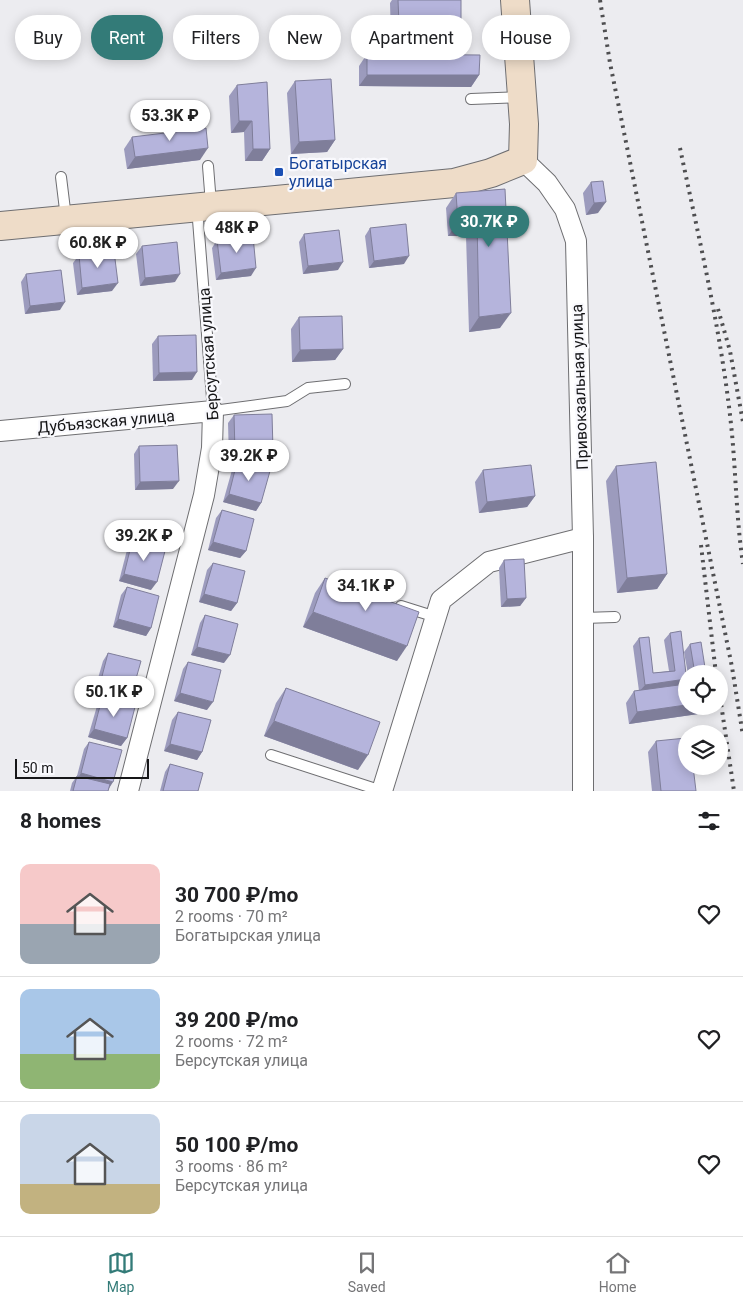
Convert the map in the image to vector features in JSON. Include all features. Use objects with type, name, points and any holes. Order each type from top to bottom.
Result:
[{"type":"main road","points":[[0,226],[454,182],[491,173],[523,160],[522,96],[515,0]]},
{"type":"street","name":"Привокзальная улица","points":[[523,160],[547,183],[565,208],[576,241],[584,538],[583,791]]},
{"type":"street","name":"Дубъязская улица","points":[[0,431],[213,411]]},
{"type":"street","name":"Берсутская улица","points":[[128,791],[204,495],[212,448],[213,411]]},
{"type":"street","points":[[382,791],[442,600],[489,562],[584,538]]},
{"type":"lane","points":[[470,99],[522,96]]},
{"type":"lane","name":"Берсутская улица","points":[[208,166],[204,205],[213,411]]},
{"type":"lane","points":[[61,177],[66,219]]},
{"type":"lane","points":[[213,411],[287,401],[308,388],[345,384]]},
{"type":"lane","points":[[389,602],[436,617]]},
{"type":"lane","points":[[583,618],[616,617]]},
{"type":"lane","points":[[270,755],[382,791]]},
{"type":"building","points":[[398,0],[461,0],[461,15],[399,15]]},
{"type":"building","points":[[472,55],[480,55],[479,75],[367,75],[367,60],[472,60]]},
{"type":"building","points":[[331,79],[335,140],[299,142],[295,81]]},
{"type":"building","points":[[267,82],[270,149],[253,149],[252,121],[239,121],[237,85]]},
{"type":"building","points":[[206,128],[208,148],[135,157],[132,137]]},
{"type":"building","points":[[603,181],[606,202],[594,203],[591,182]]},
{"type":"building","points":[[505,189],[511,313],[479,317],[477,221],[458,222],[456,193]]},
{"type":"building","points":[[406,224],[409,256],[374,261],[370,228]]},
{"type":"building","points":[[339,230],[343,262],[308,266],[304,234]]},
{"type":"building","points":[[253,236],[256,268],[221,273],[217,240]]},
{"type":"building","points":[[177,242],[180,274],[145,278],[142,246]]},
{"type":"building","points":[[114,251],[118,283],[82,288],[79,255]]},
{"type":"building","points":[[61,270],[65,302],[30,306],[26,274]]},
{"type":"building","points":[[342,316],[343,349],[300,350],[299,317]]},
{"type":"building","points":[[196,335],[197,372],[159,373],[158,336]]},
{"type":"building","points":[[272,414],[273,450],[235,452],[234,415]]},
{"type":"building","points":[[177,445],[179,481],[140,482],[139,446]]},
{"type":"building","points":[[237,462],[270,471],[261,503],[229,494]]},
{"type":"building","points":[[656,462],[667,574],[627,578],[616,466]]},
{"type":"building","points":[[531,465],[535,496],[487,502],[483,470]]},
{"type":"building","points":[[222,510],[254,519],[246,551],[213,542]]},
{"type":"building","points":[[132,542],[165,551],[157,582],[124,574]]},
{"type":"building","points":[[524,559],[526,598],[507,599],[504,560]]},
{"type":"building","points":[[213,563],[245,571],[237,603],[204,594]]},
{"type":"building","points":[[325,578],[419,612],[407,646],[313,612]]},
{"type":"building","points":[[127,587],[159,596],[151,628],[118,619]]},
{"type":"building","points":[[205,615],[238,624],[230,655],[197,647]]},
{"type":"building","points":[[681,631],[685,665],[678,665],[678,680],[645,685],[639,638],[649,637],[653,673],[675,671],[670,633]]},
{"type":"building","points":[[701,642],[705,665],[694,665],[690,644]]},
{"type":"building","points":[[108,653],[141,661],[132,693],[100,684]]},
{"type":"building","points":[[188,662],[221,670],[213,702],[180,693]]},
{"type":"building","points":[[678,685],[678,706],[637,712],[634,691]]},
{"type":"building","points":[[286,688],[380,722],[368,755],[274,721]]},
{"type":"building","points":[[102,698],[135,707],[127,738],[94,729]]},
{"type":"building","points":[[178,712],[211,720],[202,752],[170,744]]},
{"type":"building","points":[[678,739],[678,775],[694,775],[696,791],[661,791],[656,741]]},
{"type":"building","points":[[89,742],[122,750],[113,782],[81,773]]},
{"type":"building","points":[[170,764],[203,773],[198,791],[163,791]]},
{"type":"building","points":[[77,776],[110,784],[108,791],[73,791]]},
{"type":"railway","points":[[600,0],[610,63],[732,667],[743,736]]},
{"type":"railway","points":[[680,148],[709,285],[727,389],[743,564]]},
{"type":"railway","points":[[718,309],[730,351],[743,422]]},
{"type":"railway","points":[[701,545],[715,665]]},
{"type":"railway","points":[[723,715],[734,791]]},
{"type":"place","name":"Богатырская улица","points":[[279,172]]}]
